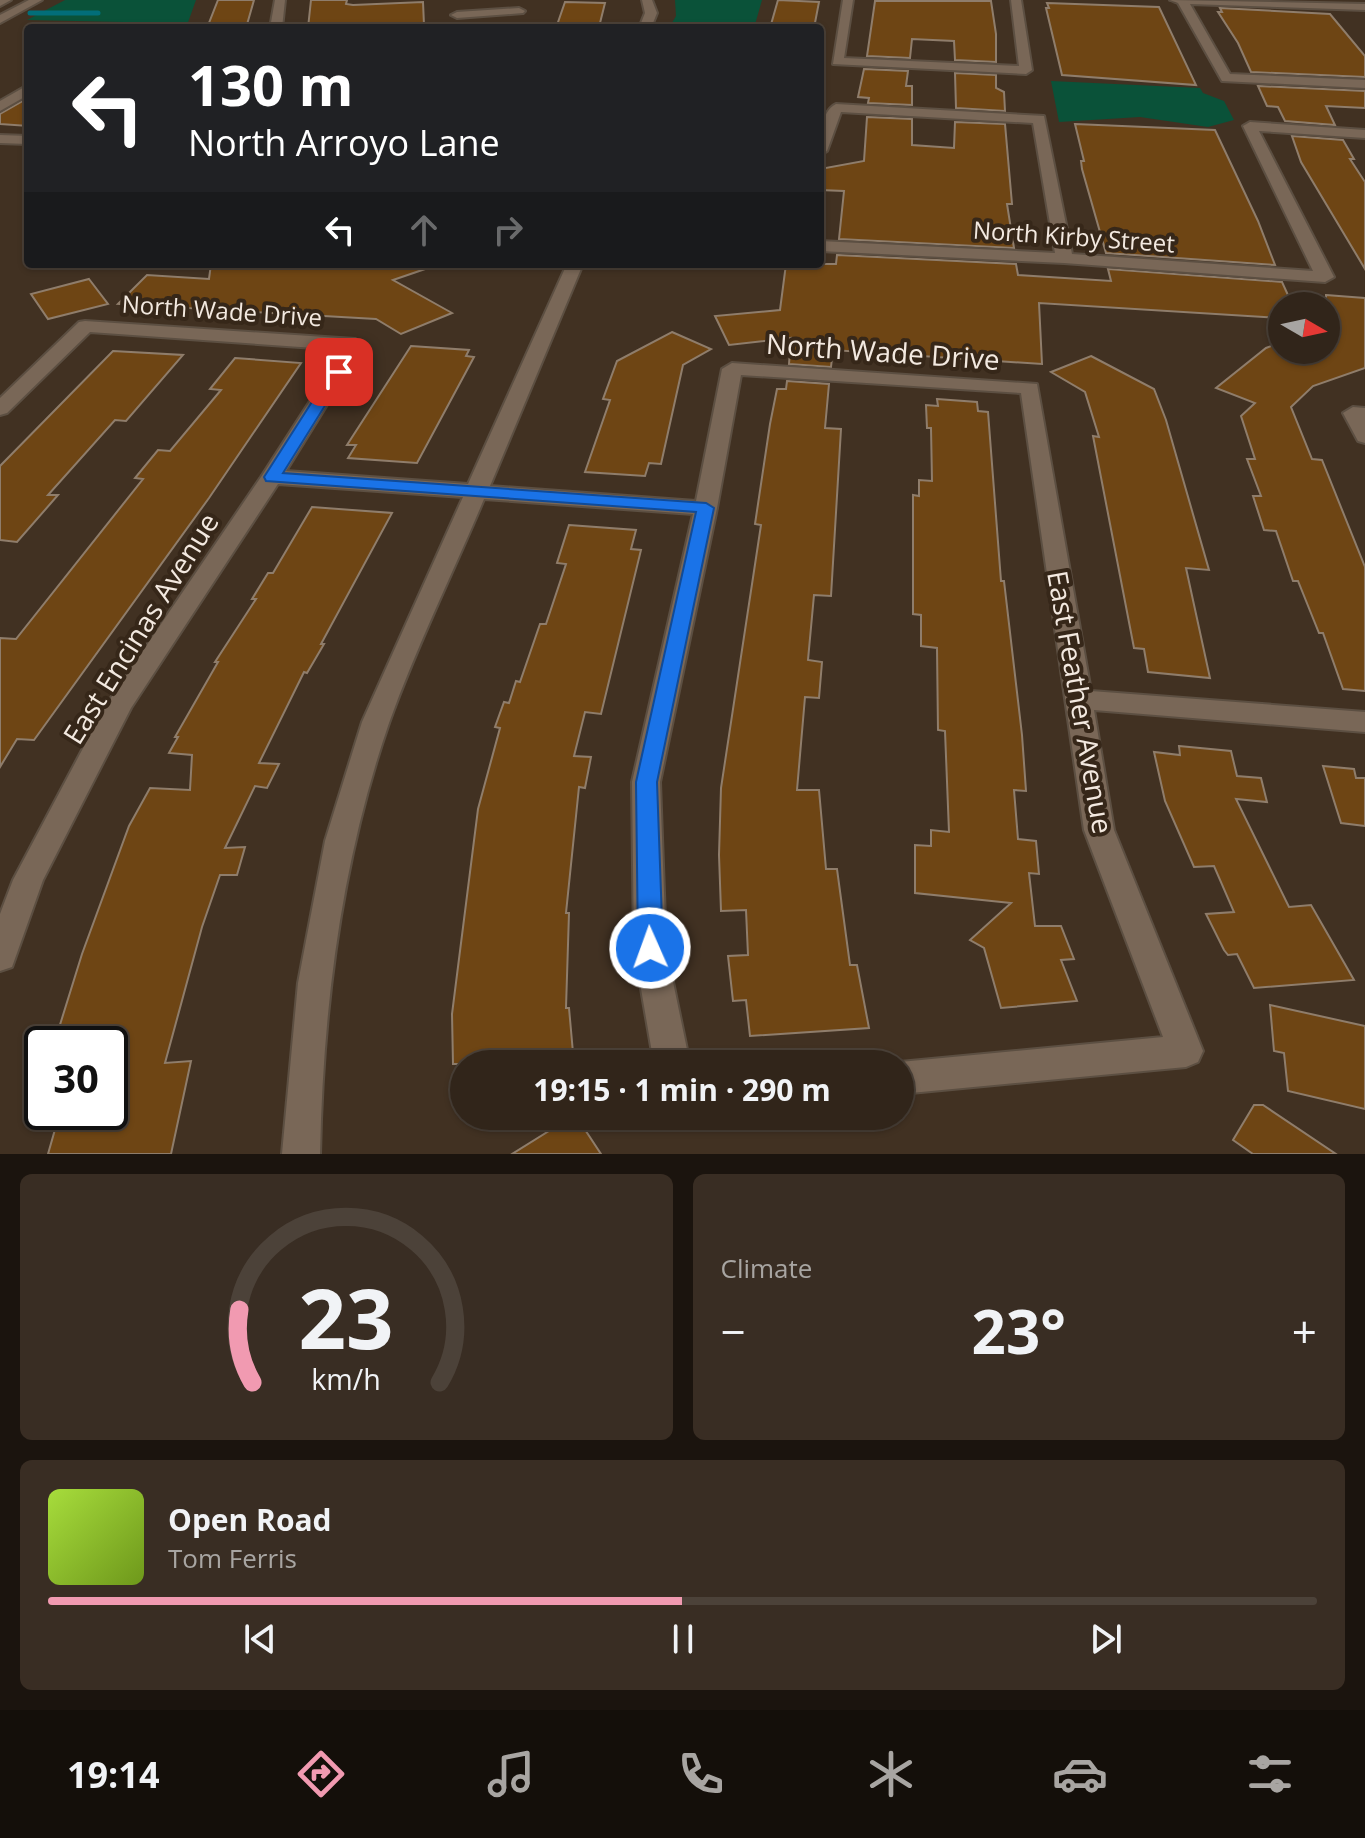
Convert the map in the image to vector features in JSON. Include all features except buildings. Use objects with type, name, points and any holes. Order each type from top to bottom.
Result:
[{"type":"street","points":[[0,3],[6,0]]},
{"type":"street","points":[[0,20],[37,0]]},
{"type":"street","points":[[277,24],[280,0]]},
{"type":"street","points":[[453,0],[457,24]]},
{"type":"street","points":[[647,0],[651,13],[647,24]]},
{"type":"street","points":[[848,0],[837,61],[1026,70],[1016,0]]},
{"type":"street","points":[[1175,0],[1359,7],[1365,20]]},
{"type":"street","points":[[1182,0],[1226,78],[1365,84]]},
{"type":"street","points":[[457,15],[519,11]]},
{"type":"street","points":[[0,107],[24,92]]},
{"type":"street","points":[[824,142],[836,108],[1039,119],[1064,258]]},
{"type":"street","name":"North Kirby Street","points":[[824,246],[1064,258],[1325,277],[1250,126],[1365,134]]},
{"type":"street","points":[[0,139],[24,140]]},
{"type":"street","points":[[301,1154],[311,1012],[331,881],[376,722],[573,268]]},
{"type":"street","name":"North Wade Drive","points":[[0,409],[85,326],[355,345]]},
{"type":"street","name":"East Encinas Avenue","points":[[0,957],[28,880],[119,705],[272,477],[355,345]]},
{"type":"street","name":"North Wade Drive","points":[[706,508],[732,369],[1030,388]]},
{"type":"street","name":"East Feather Avenue","points":[[914,1077],[1186,1051],[1099,830],[1030,388]]},
{"type":"street","points":[[1359,414],[1365,437]]},
{"type":"street","points":[[272,477],[706,508],[646,782],[650,948],[669,1050]]},
{"type":"street","points":[[1079,699],[1365,722]]},
{"type":"green space","points":[[65,0],[196,0],[187,24],[27,20]]},
{"type":"green space","points":[[675,0],[762,0],[755,24],[671,24],[676,16]]},
{"type":"green space","points":[[1051,81],[1200,88],[1203,93],[1224,101],[1234,120],[1208,127],[1140,117],[1059,122]]},
{"type":"waterway","points":[[30,13],[98,13]]},
{"type":"route","points":[[339,372],[272,477],[706,508],[646,782],[650,948]]}]
